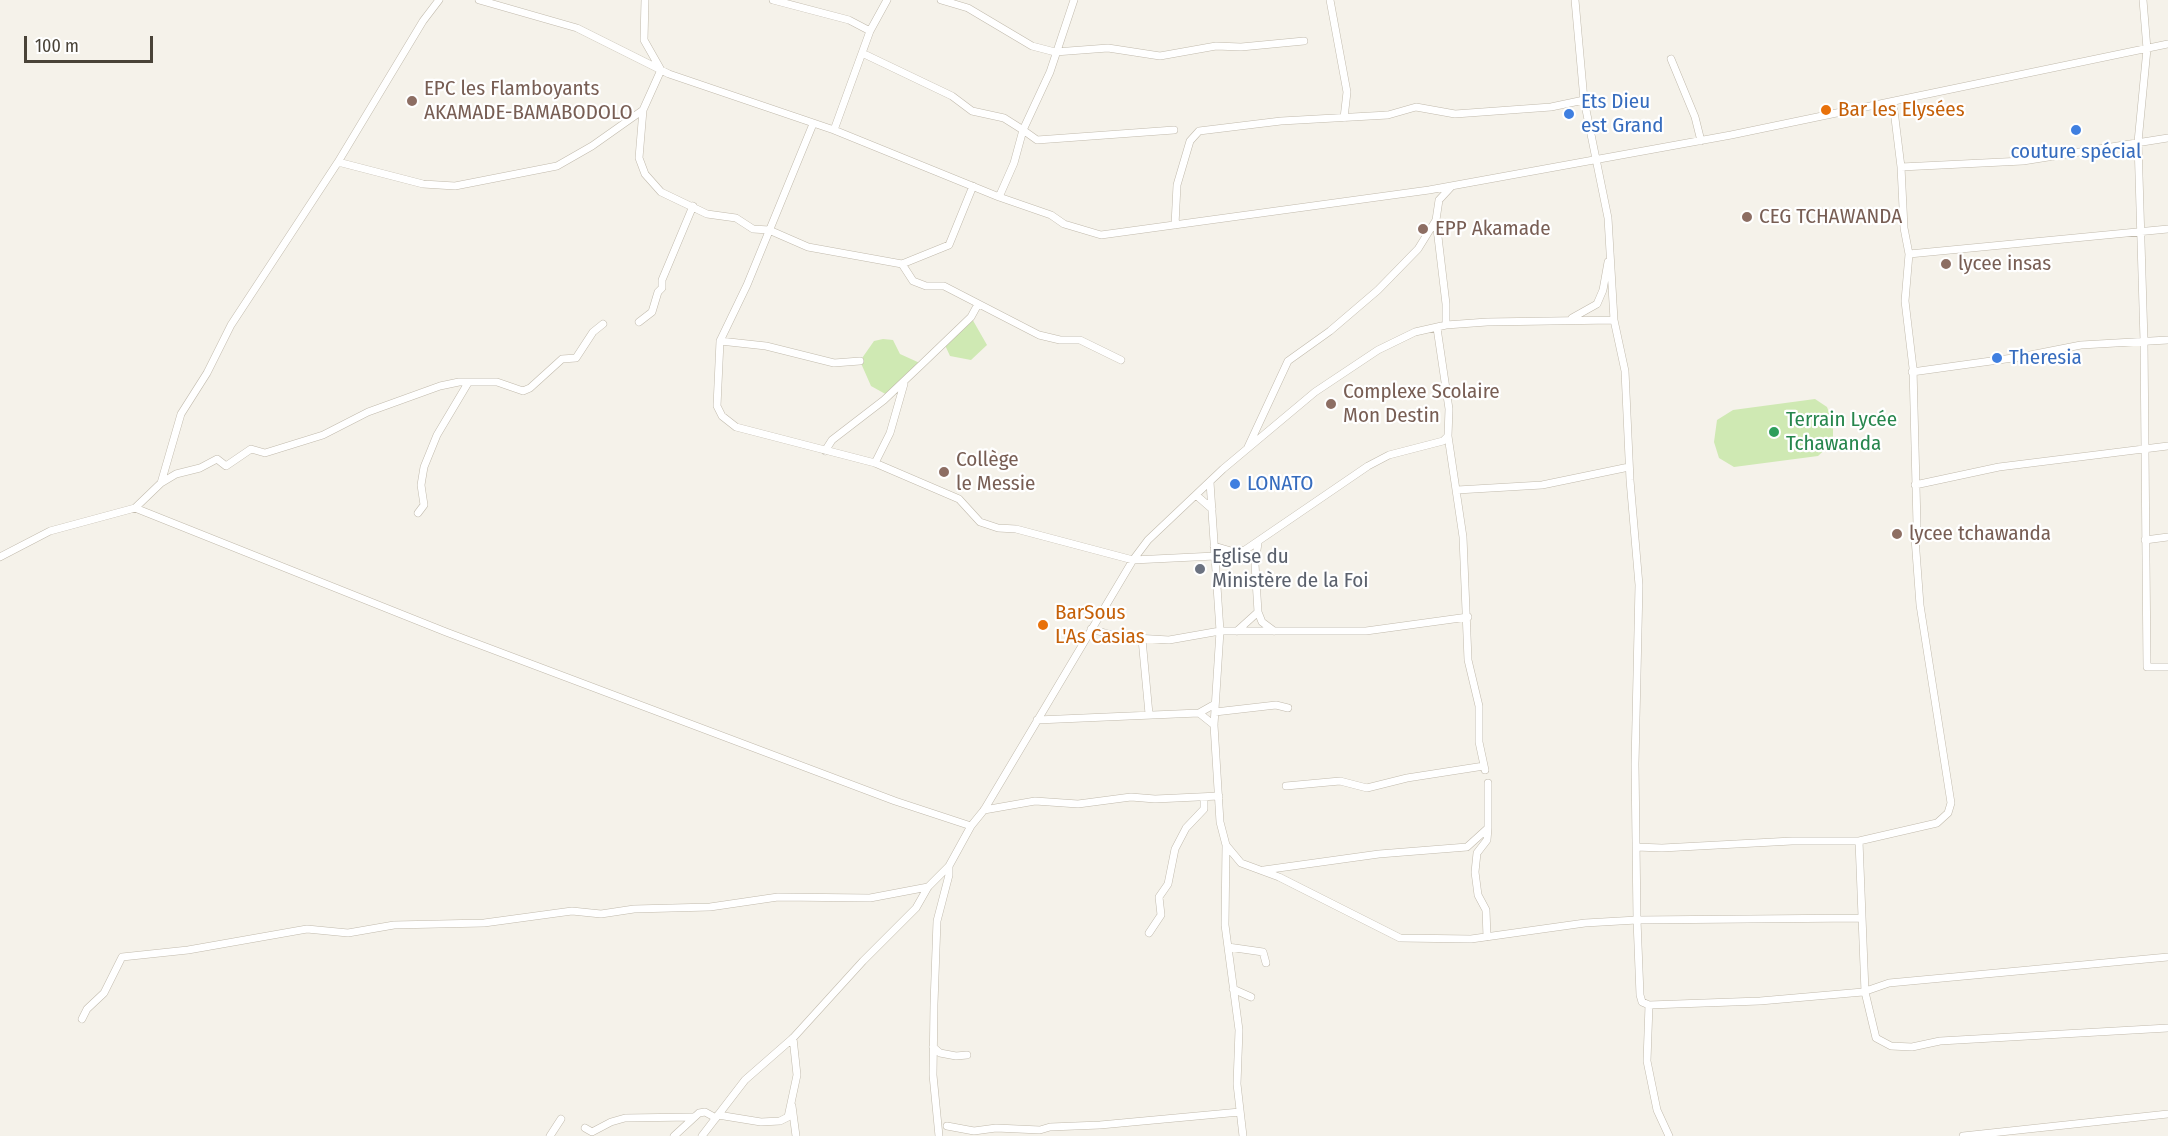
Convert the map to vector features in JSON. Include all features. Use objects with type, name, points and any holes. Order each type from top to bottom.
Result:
[{"type":"street","points":[[161,483],[181,414],[207,373],[231,325],[338,162],[423,21],[439,0]]},
{"type":"street","points":[[479,0],[578,28],[661,70],[834,130],[999,198],[1051,215],[1064,224],[1101,235],[1371,200],[1598,160],[1893,102],[2168,44]]},
{"type":"street","points":[[645,0],[644,40],[661,70]]},
{"type":"street","points":[[773,0],[849,20],[870,31]]},
{"type":"street","points":[[834,130],[870,31],[887,0]]},
{"type":"street","points":[[941,0],[968,8],[1032,46],[1055,52],[1108,48],[1160,56],[1216,46],[1241,47],[1304,41]]},
{"type":"street","points":[[999,198],[1014,163],[1023,130],[1050,72],[1074,0]]},
{"type":"street","points":[[1330,0],[1347,92],[1344,118]]},
{"type":"street","points":[[1575,0],[1584,100],[1608,218],[1614,320],[1625,371],[1629,467],[1639,585],[1635,764],[1637,920],[1642,1002],[1649,1005],[1761,1001],[1865,992],[1889,983],[2168,957]]},
{"type":"street","points":[[2143,0],[2147,49],[2138,142],[2144,341],[2143,448],[2147,668],[2168,667]]},
{"type":"street","points":[[862,54],[952,96],[972,111],[1004,118],[1036,140],[1174,130]]},
{"type":"street","points":[[1671,59],[1695,117],[1701,141]]},
{"type":"street","points":[[661,70],[643,110],[639,158],[645,174],[661,192],[707,214],[736,218],[753,229],[770,230],[808,247],[902,264],[949,245],[973,186]]},
{"type":"street","points":[[1175,225],[1177,185],[1190,141],[1199,131],[1281,121],[1398,114],[1416,107],[1455,114],[1551,107],[1584,100]]},
{"type":"street","points":[[1636,847],[1662,848],[1792,841],[1859,841],[1937,823],[1948,813],[1951,803],[1920,605],[1915,538],[1912,372],[1905,301],[1909,254],[1904,228],[1901,167],[1893,102]]},
{"type":"street","points":[[338,162],[423,184],[460,185],[557,166],[643,110]]},
{"type":"street","points":[[813,124],[770,230],[720,341],[717,406],[722,416],[736,427],[875,463],[959,499],[980,522],[1133,560],[1215,556]]},
{"type":"street","points":[[1901,167],[2023,161],[2168,138]]},
{"type":"street","points":[[1446,325],[1446,304],[1436,220],[1439,200],[1452,186]]},
{"type":"street","points":[[639,322],[652,312],[658,292],[662,288],[662,280],[693,206]]},
{"type":"street","points":[[1246,449],[1288,362],[1330,331],[1378,290],[1418,249],[1436,220]]},
{"type":"street","points":[[1909,254],[2168,229]]},
{"type":"street","points":[[1563,320],[1585,313],[1597,304],[1609,260]]},
{"type":"street","points":[[902,264],[913,281],[926,286],[944,286],[977,306],[1039,335],[1060,340],[1080,340],[1121,360]]},
{"type":"street","points":[[825,451],[832,440],[904,382],[971,317],[977,306]]},
{"type":"street","points":[[702,1136],[745,1080],[793,1038],[915,908],[927,887],[949,866],[1133,560],[1148,540],[1246,449],[1315,392],[1378,350],[1415,332],[1446,325],[1614,320]]},
{"type":"street","points":[[0,557],[50,531],[135,508],[161,483],[176,474],[200,468],[217,459],[226,466],[251,449],[265,453],[322,435],[368,412],[440,386],[497,382],[511,389],[523,391],[530,388],[562,359],[576,358],[593,332],[603,324]]},
{"type":"street","points":[[1286,786],[1340,781],[1367,788],[1407,778],[1484,768],[1479,742],[1479,706],[1468,660],[1468,617],[1457,490],[1448,436],[1449,409],[1446,375],[1437,328]]},
{"type":"street","points":[[1912,372],[2020,357],[2081,345],[2168,340]]},
{"type":"street","points":[[720,341],[766,346],[834,363],[860,361]]},
{"type":"street","points":[[875,463],[890,434],[904,382]]},
{"type":"street","points":[[418,513],[424,505],[421,484],[424,467],[437,435],[468,383]]},
{"type":"street","points":[[1214,546],[1231,551],[1245,550],[1258,543],[1343,480],[1405,450],[1436,445],[1448,436]]},
{"type":"street","points":[[1915,485],[1999,467],[2168,446]]},
{"type":"street","points":[[1457,490],[1542,485],[1629,467]]},
{"type":"street","points":[[1210,482],[1220,632],[1214,725],[1220,822],[1226,845],[1225,925],[1239,1030],[1237,1084],[1243,1136]]},
{"type":"street","points":[[1196,495],[1212,509]]},
{"type":"street","points":[[135,508],[446,632],[895,801],[971,826]]},
{"type":"street","points":[[2145,540],[2168,537]]},
{"type":"street","points":[[1258,543],[1255,564],[1258,612],[1262,622],[1274,631]]},
{"type":"street","points":[[1237,631],[1258,612]]},
{"type":"street","points":[[1091,629],[1107,635],[1169,640],[1237,631],[1366,631],[1468,617]]},
{"type":"street","points":[[1142,639],[1149,714]]},
{"type":"street","points":[[1037,720],[1079,720],[1149,714],[1199,713],[1215,708],[1276,705],[1288,708]]},
{"type":"street","points":[[1199,713],[1214,725]]},
{"type":"street","points":[[1486,937],[1486,910],[1478,895],[1475,872],[1477,853],[1487,840],[1488,783]]},
{"type":"street","points":[[984,810],[1035,801],[1078,804],[1131,797],[1155,799],[1219,796]]},
{"type":"street","points":[[1149,933],[1161,915],[1159,897],[1168,884],[1175,849],[1186,828],[1204,809],[1204,797]]},
{"type":"street","points":[[1264,870],[1379,854],[1467,847],[1488,828]]},
{"type":"street","points":[[1859,841],[1865,992],[1876,1038],[1891,1046],[1912,1047],[1940,1041],[2168,1028]]},
{"type":"street","points":[[1226,845],[1241,863],[1264,870],[1400,939],[1486,937],[1585,923],[1637,920],[1861,918]]},
{"type":"street","points":[[939,1136],[933,1075],[937,921],[949,875],[949,866]]},
{"type":"street","points":[[82,1019],[87,1009],[104,993],[122,957],[188,950],[307,929],[348,933],[394,925],[484,923],[572,911],[601,914],[634,909],[711,907],[778,897],[870,898],[927,887]]},
{"type":"street","points":[[1228,947],[1263,952],[1266,963]]},
{"type":"street","points":[[1233,989],[1251,997]]},
{"type":"street","points":[[1649,1005],[1647,1061],[1657,1110],[1670,1136]]},
{"type":"street","points":[[585,1128],[592,1132],[610,1122],[625,1118],[693,1117],[705,1112],[717,1116],[761,1122],[780,1121],[788,1117],[797,1075],[793,1038]]},
{"type":"street","points":[[933,1047],[940,1053],[956,1056],[967,1054]]},
{"type":"street","points":[[792,1106],[795,1136]]},
{"type":"street","points":[[947,1126],[974,1131],[996,1128],[1040,1130],[1050,1127],[1100,1125],[1240,1112]]},
{"type":"street","points":[[1963,1136],[2168,1114]]},
{"type":"street","points":[[674,1136],[693,1117]]},
{"type":"street","points":[[550,1136],[561,1119]]},
{"type":"green space","points":[[971,317],[987,345],[971,360],[950,356],[944,343]]},
{"type":"green space","points":[[893,340],[900,354],[922,364],[889,396],[871,386],[860,361],[874,341]]},
{"type":"green space","name":"Terrain Lycée Tchawanda","points":[[1815,399],[1827,407],[1833,423],[1833,442],[1818,456],[1734,467],[1719,458],[1714,442],[1717,420],[1733,410]]},
{"type":"place","name":"EPC les Flamboyants AKAMADE-BAMABODOLO","points":[[412,101]]},
{"type":"place","name":"Bar les Elysées","points":[[1826,110]]},
{"type":"place","name":"Ets Dieu est Grand","points":[[1569,114]]},
{"type":"place","name":"couture spécial","points":[[2076,130]]},
{"type":"place","name":"CEG TCHAWANDA","points":[[1747,217]]},
{"type":"place","name":"EPP Akamade","points":[[1423,229]]},
{"type":"place","name":"lycee insas","points":[[1946,264]]},
{"type":"place","name":"Theresia","points":[[1997,358]]},
{"type":"place","name":"Complexe Scolaire Mon Destin","points":[[1331,404]]},
{"type":"place","name":"Terrain Lycée Tchawanda","points":[[1774,432]]},
{"type":"place","name":"Collège le Messie","points":[[944,472]]},
{"type":"place","name":"LONATO","points":[[1235,484]]},
{"type":"place","name":"lycee tchawanda","points":[[1897,534]]},
{"type":"place","name":"Eglise du Ministère de la Foi","points":[[1200,569]]},
{"type":"place","name":"BarSous L'As Casias","points":[[1043,625]]}]
